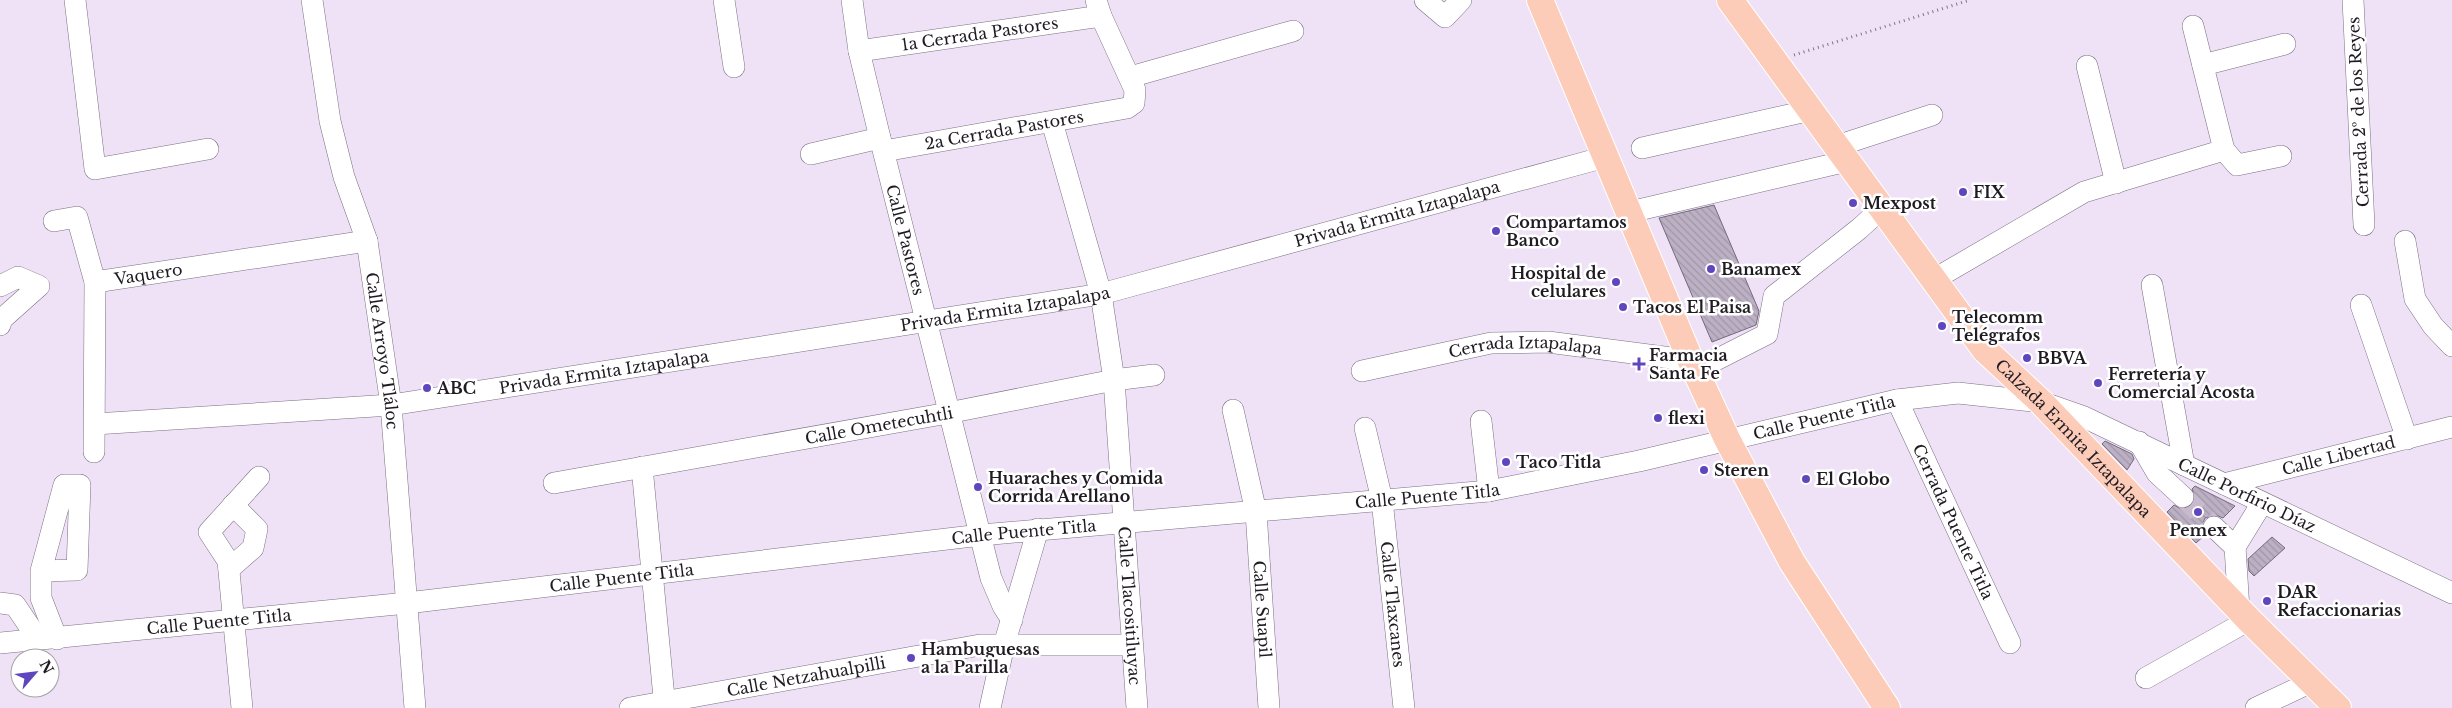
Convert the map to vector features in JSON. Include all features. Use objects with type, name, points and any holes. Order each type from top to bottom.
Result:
[{"type":"main road","points":[[1540,0],[1690,359],[1727,439],[1792,562],[1886,708]]},
{"type":"main road","name":"Calzada Ermita Iztapalapa","points":[[1730,0],[1985,350],[2041,402],[2244,615],[2338,708]]},
{"type":"street","points":[[75,0],[95,169],[208,149]]},
{"type":"street","name":"Calle Arroyo Tláloc","points":[[312,0],[330,122],[344,177],[367,241],[391,405],[415,708]]},
{"type":"street","points":[[724,0],[734,67]]},
{"type":"street","name":"Calle Pastores","points":[[852,0],[859,51],[927,320],[948,413],[991,578],[1003,606],[1012,620]]},
{"type":"street","points":[[1425,0],[1445,17],[1461,0]]},
{"type":"street","name":"Cerrada 2º de los Reyes","points":[[2353,0],[2364,225]]},
{"type":"street","points":[[1099,8],[1130,77],[1293,31]]},
{"type":"street","name":"1a Cerrada Pastores","points":[[859,51],[1099,8]]},
{"type":"street","points":[[2192,26],[2224,150],[2237,165],[2281,156]]},
{"type":"street","points":[[2202,66],[2284,44]]},
{"type":"street","points":[[2087,66],[2116,183]]},
{"type":"street","name":"2a Cerrada Pastores","points":[[811,154],[1052,122],[1127,108],[1134,103],[1135,90],[1130,77]]},
{"type":"street","points":[[1642,148],[1810,110]]},
{"type":"street","points":[[1630,212],[1842,153],[1932,115]]},
{"type":"street","name":"Calle Tlacositiluyac","points":[[1052,122],[1101,294],[1114,380],[1126,521],[1137,708]]},
{"type":"street","points":[[1933,280],[2084,192],[2224,150]]},
{"type":"street","name":"Privada Ermita Iztapalapa","points":[[94,424],[391,405],[1101,294],[1605,156]]},
{"type":"street","name":"Cerrada Iztapalapa","points":[[1362,371],[1491,343],[1548,342],[1710,363],[1767,334],[1774,296],[1859,229],[1882,208]]},
{"type":"street","points":[[54,221],[77,217],[95,282]]},
{"type":"street","name":"Vaquero","points":[[94,452],[95,282],[367,241]]},
{"type":"street","points":[[2404,241],[2415,299],[2433,326],[2452,346]]},
{"type":"street","points":[[0,286],[18,277],[39,286],[2,318],[0,325]]},
{"type":"street","points":[[2152,285],[2184,465]]},
{"type":"street","points":[[2361,305],[2407,439]]},
{"type":"street","name":"Calle Ometecuhtli","points":[[554,483],[948,413],[1114,380],[1154,375]]},
{"type":"street","name":"Calle Puente Titla","points":[[0,643],[407,604],[1038,529],[1490,491],[1639,462],[1727,439],[1897,400],[1958,393],[2041,402]]},
{"type":"street","name":"Cerrada Puente Titla","points":[[1897,400],[2010,643]]},
{"type":"street","name":"Calle Porfirio Díaz","points":[[2041,402],[2084,417],[2138,442],[2452,594]]},
{"type":"street","name":"Calle Suapil","points":[[1233,410],[1256,512],[1269,708]]},
{"type":"street","points":[[1481,421],[1490,491]]},
{"type":"street","name":"Calle Libertad","points":[[2224,484],[2452,427]]},
{"type":"street","points":[[1365,428],[1382,500]]},
{"type":"street","points":[[2138,442],[2157,473],[2183,497]]},
{"type":"street","points":[[642,467],[665,705]]},
{"type":"street","points":[[242,708],[228,561],[209,532],[259,477]]},
{"type":"street","name":"Calle Tlaxcanes","points":[[1382,500],[1404,708]]},
{"type":"street","points":[[2146,678],[2244,615],[2236,548],[2262,503]]},
{"type":"street","points":[[229,569],[253,548],[257,529],[233,506]]},
{"type":"street","points":[[2214,527],[2236,548]]},
{"type":"street","points":[[990,708],[1004,646],[1038,529]]},
{"type":"street","points":[[41,571],[41,598],[48,639]]},
{"type":"street","points":[[0,603],[15,605],[48,639]]},
{"type":"street","name":"Calle Netzahualpilli","points":[[630,708],[665,705],[980,645],[1132,645]]},
{"type":"street","points":[[2256,708],[2311,682]]},
{"type":"path","points":[[1775,60],[1970,0]]},
{"type":"building","name":"Banamex","points":[[1714,205],[1759,311],[1756,325],[1712,342],[1659,218]]},
{"type":"building","points":[[2105,441],[2132,454],[2134,459],[2127,470],[2102,444]]},
{"type":"building","name":"Pemex","points":[[2195,486],[2235,506],[2223,518],[2216,515],[2205,518],[2202,525],[2205,535],[2196,543],[2167,512],[2174,505],[2181,509],[2192,506],[2195,499],[2192,489]]},
{"type":"building","points":[[2272,537],[2285,548],[2254,576],[2249,571],[2248,559]]},
{"type":"tunnel","points":[[2183,497],[2214,527]]},
{"type":"place","name":"FIX","points":[[1963,192]]},
{"type":"place","name":"Mexpost","points":[[1853,203]]},
{"type":"place","name":"Compartamos Banco","points":[[1496,231]]},
{"type":"place","name":"Banamex","points":[[1711,269]]},
{"type":"place","name":"Hospital de celulares","points":[[1616,282]]},
{"type":"place","name":"Tacos El Paisa","points":[[1623,307]]},
{"type":"place","name":"Telecomm Telégrafos","points":[[1942,326]]},
{"type":"place","name":"BBVA","points":[[2027,358]]},
{"type":"place","name":"Farmacia Santa Fe","points":[[1639,364]]},
{"type":"place","name":"Ferretería y Comercial Acosta","points":[[2098,383]]},
{"type":"place","name":"ABC","points":[[427,388]]},
{"type":"place","name":"flexi","points":[[1658,418]]},
{"type":"place","name":"Taco Titla","points":[[1506,462]]},
{"type":"place","name":"Steren","points":[[1704,470]]},
{"type":"place","name":"El Globo","points":[[1806,479]]},
{"type":"place","name":"Huaraches y Comida Corrida Arellano","points":[[978,487]]},
{"type":"place","name":"Pemex","points":[[2198,512]]},
{"type":"place","name":"DAR Refaccionarias","points":[[2267,601]]},
{"type":"place","name":"Hambuguesas a la Parilla","points":[[911,658]]}]
